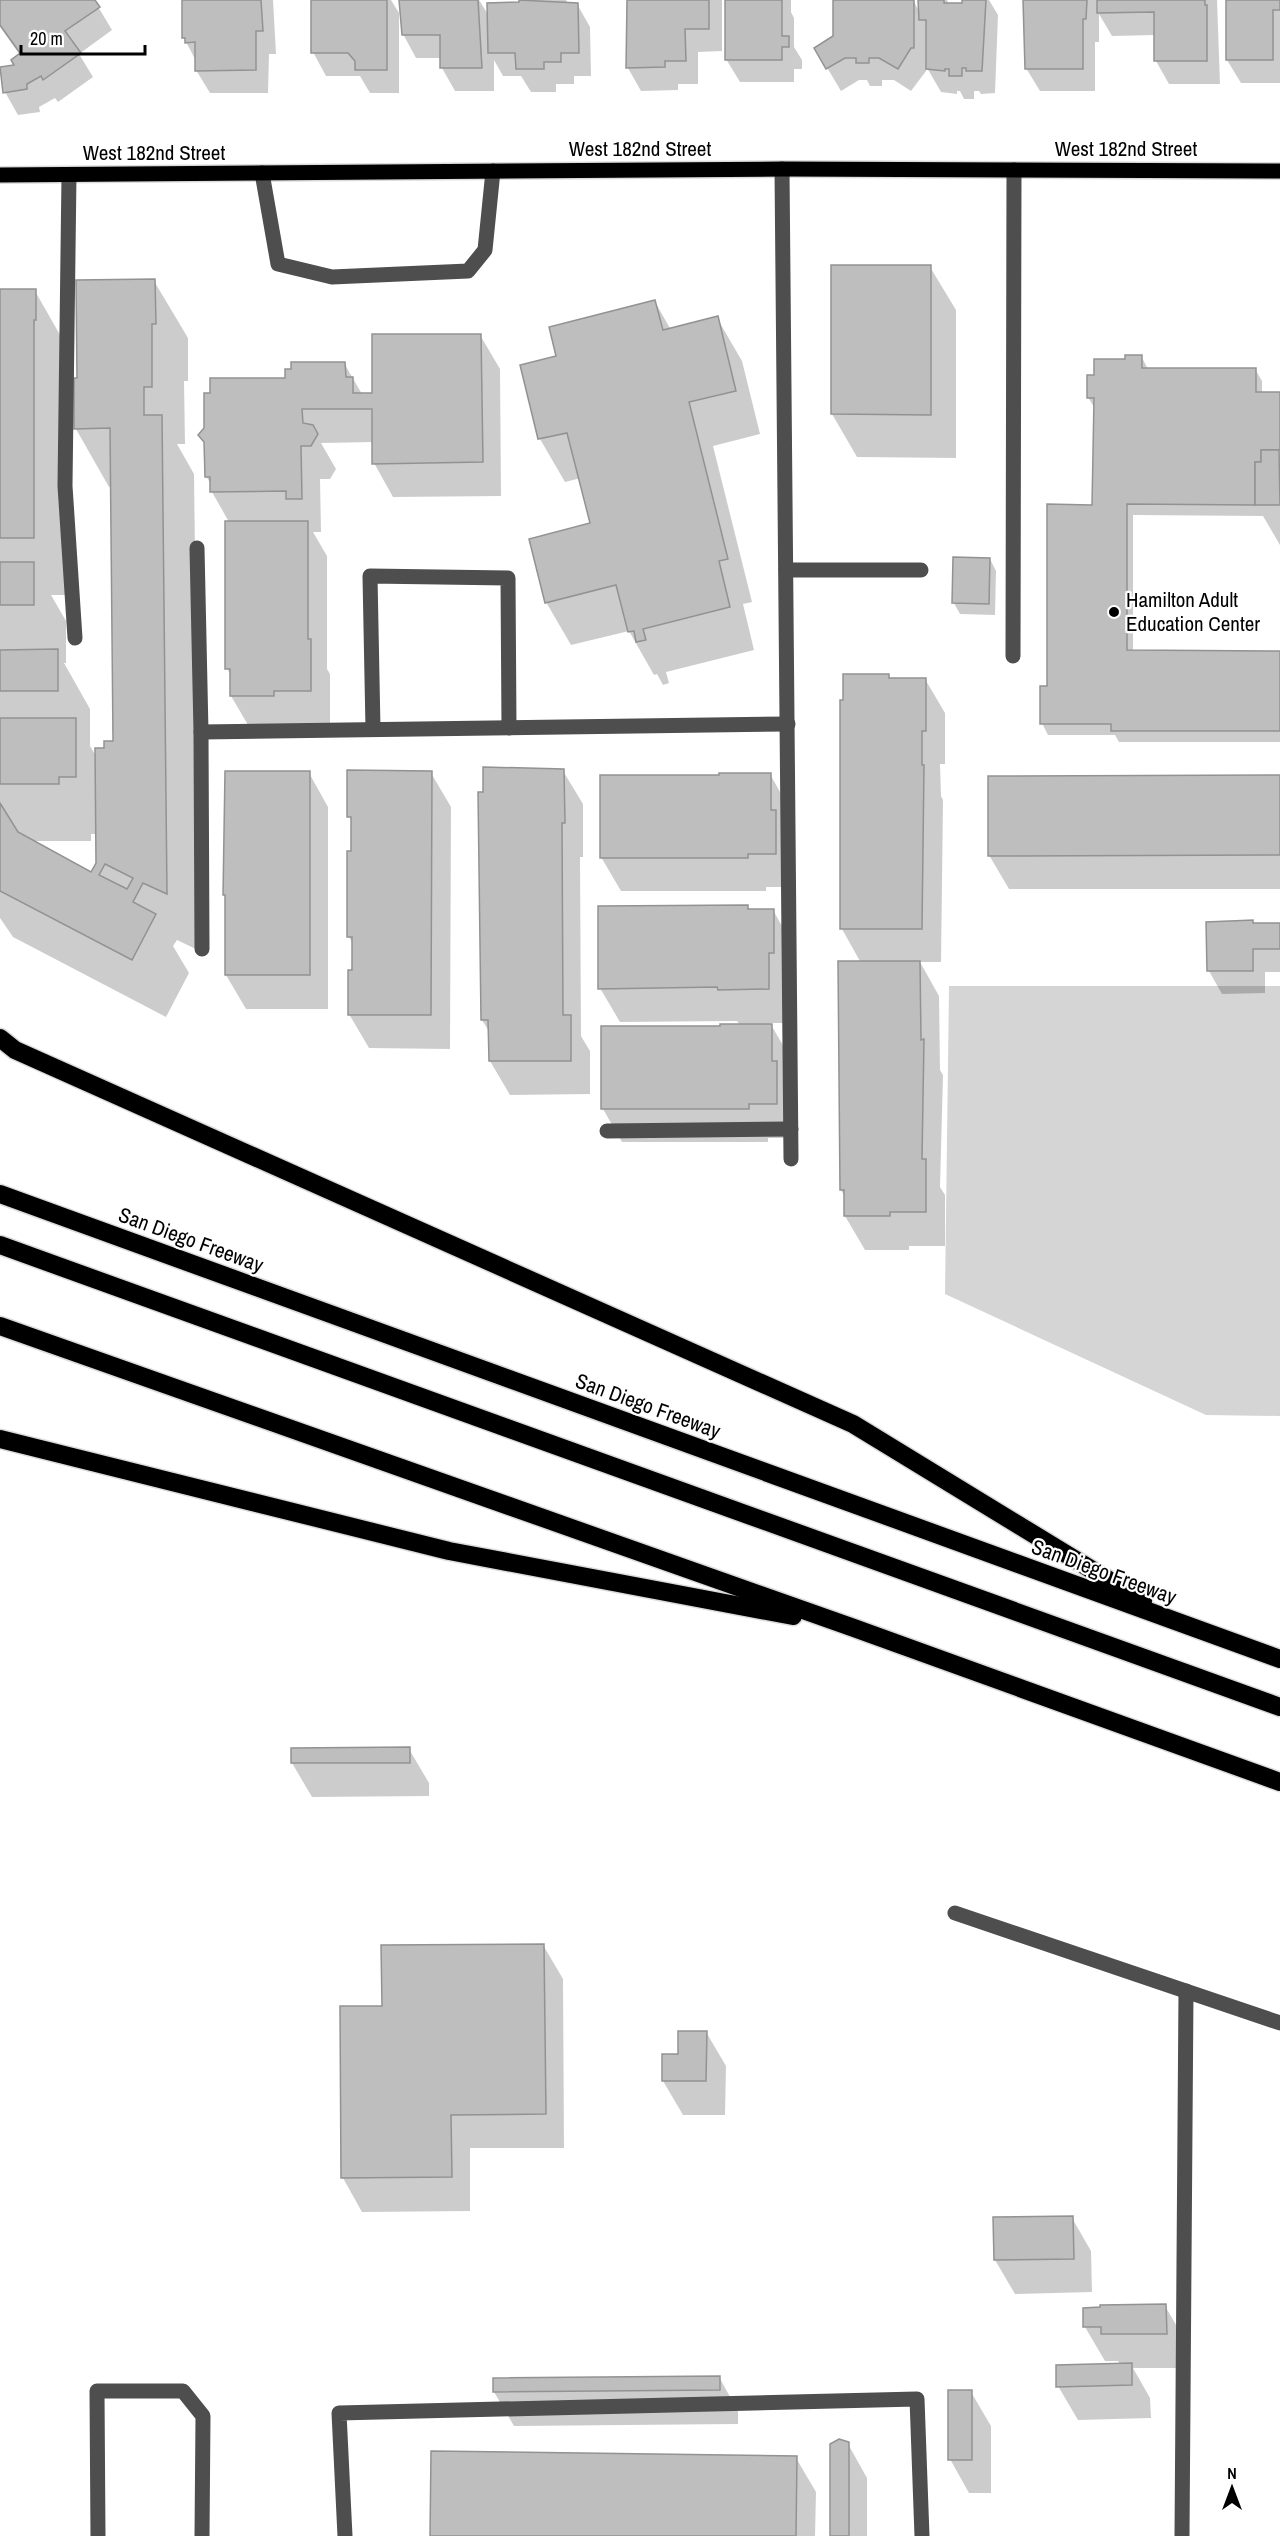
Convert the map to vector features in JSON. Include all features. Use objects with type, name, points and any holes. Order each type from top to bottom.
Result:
[{"type":"highway","points":[[0,1038],[15,1050],[853,1424],[1178,1622]]},
{"type":"highway","name":"San Diego Freeway","points":[[0,1194],[1280,1659]]},
{"type":"highway","points":[[0,1245],[1280,1707]]},
{"type":"highway","points":[[0,1326],[854,1628],[1280,1782]]},
{"type":"highway","points":[[0,1439],[449,1551],[854,1628]]},
{"type":"main road","name":"West 182nd Street","points":[[0,175],[782,169],[1280,171]]},
{"type":"street","points":[[782,169],[791,1159]]},
{"type":"street","points":[[1013,656],[1014,170]]},
{"type":"street","points":[[262,173],[278,264],[332,277],[468,271],[485,250],[493,171]]},
{"type":"street","points":[[69,175],[65,486],[75,638]]},
{"type":"street","points":[[197,548],[202,949]]},
{"type":"street","points":[[786,570],[921,570]]},
{"type":"street","points":[[373,729],[370,576],[508,578],[509,728]]},
{"type":"street","points":[[201,732],[788,724]]},
{"type":"street","points":[[607,1131],[791,1129]]},
{"type":"street","points":[[956,1913],[1280,2023]]},
{"type":"street","points":[[1182,2536],[1186,1991]]},
{"type":"street","points":[[98,2536],[97,2391],[183,2391],[203,2416],[202,2536]]},
{"type":"street","points":[[345,2536],[339,2413],[917,2399],[922,2536]]},
{"type":"shaded area","points":[[949,986],[1280,986],[1280,1416],[1206,1415],[945,1294]]},
{"type":"building","points":[[0,0],[95,0],[100,7],[65,31],[81,53],[43,80],[41,76],[27,84],[27,89],[3,93],[0,67],[14,65],[11,60],[20,53],[0,25]]},
{"type":"building","points":[[182,0],[261,0],[263,31],[256,31],[256,70],[195,71],[195,42],[185,43],[185,38],[182,38]]},
{"type":"building","points":[[311,0],[387,0],[387,70],[355,70],[355,61],[348,53],[311,53]]},
{"type":"building","points":[[399,0],[478,0],[482,68],[440,68],[440,35],[402,35]]},
{"type":"building","points":[[519,0],[578,3],[579,53],[561,53],[561,62],[544,62],[544,69],[516,69],[515,53],[488,53],[487,3],[519,2]]},
{"type":"building","points":[[627,0],[709,0],[709,29],[685,29],[686,61],[665,61],[665,67],[626,68]]},
{"type":"building","points":[[725,0],[782,0],[782,36],[789,36],[789,47],[782,47],[782,60],[725,60]]},
{"type":"building","points":[[833,0],[914,0],[914,48],[911,48],[898,69],[879,58],[869,58],[869,63],[856,63],[856,58],[845,58],[826,69],[814,48],[833,36]]},
{"type":"building","points":[[918,0],[962,3],[962,0],[986,0],[982,71],[966,71],[966,68],[962,68],[962,76],[949,76],[949,69],[945,71],[926,69],[926,20],[919,20]]},
{"type":"building","points":[[1023,0],[1087,0],[1086,19],[1083,19],[1083,69],[1025,69]]},
{"type":"building","points":[[1097,0],[1205,0],[1205,5],[1207,5],[1207,61],[1154,61],[1154,12],[1097,13]]},
{"type":"building","points":[[1226,0],[1280,0],[1280,10],[1273,10],[1273,60],[1226,60]]},
{"type":"building","points":[[831,265],[931,265],[931,415],[831,414]]},
{"type":"building","points":[[155,279],[156,324],[152,324],[152,387],[144,387],[144,415],[162,415],[167,894],[143,883],[133,902],[156,914],[132,960],[0,891],[0,803],[18,832],[91,872],[96,863],[95,748],[104,748],[104,741],[113,741],[110,428],[74,429],[74,378],[77,378],[76,280]],"holes":[[[105,864],[133,878],[127,889],[99,875]]]},
{"type":"building","points":[[0,289],[36,289],[34,538],[0,538]]},
{"type":"building","points":[[655,300],[663,330],[718,316],[736,391],[689,402],[728,559],[719,561],[730,607],[643,629],[646,640],[636,642],[634,631],[628,632],[616,585],[545,603],[529,539],[590,523],[567,433],[538,439],[520,365],[556,356],[549,327]]},
{"type":"building","points":[[372,334],[481,334],[483,462],[372,464],[372,409],[302,409],[303,423],[313,425],[318,434],[311,446],[301,446],[302,499],[286,499],[286,491],[210,492],[210,477],[205,477],[204,442],[198,435],[204,428],[204,393],[210,393],[210,378],[285,378],[285,369],[291,369],[291,362],[345,362],[346,377],[353,377],[353,393],[372,393]]},
{"type":"building","points":[[1125,355],[1142,355],[1142,368],[1256,368],[1256,392],[1280,392],[1280,450],[1261,450],[1261,462],[1255,462],[1255,505],[1127,504],[1127,650],[1280,651],[1280,731],[1111,731],[1111,724],[1040,724],[1040,686],[1047,686],[1047,504],[1092,505],[1094,398],[1087,398],[1087,375],[1094,375],[1094,359],[1125,359]]},
{"type":"building","points":[[1261,450],[1279,450],[1280,505],[1255,505],[1255,462],[1261,462]]},
{"type":"building","points":[[225,521],[308,521],[308,639],[311,639],[311,691],[274,691],[274,696],[230,696],[230,669],[225,669]]},
{"type":"building","points":[[953,557],[990,558],[989,604],[952,603]]},
{"type":"building","points":[[0,562],[34,562],[34,605],[0,605]]},
{"type":"building","points":[[58,649],[58,691],[0,691],[0,650]]},
{"type":"building","points":[[843,674],[889,674],[889,678],[926,678],[926,731],[922,731],[922,765],[924,765],[922,929],[840,929],[840,700],[843,700]]},
{"type":"building","points":[[0,718],[76,718],[76,777],[59,777],[59,784],[0,784]]},
{"type":"building","points":[[483,767],[564,769],[563,1015],[571,1015],[571,1061],[489,1061],[488,1020],[481,1020],[478,792],[483,792]]},
{"type":"building","points":[[347,770],[432,771],[431,1015],[348,1015],[348,970],[352,970],[352,937],[347,937],[347,851],[351,851],[351,817],[347,817]]},
{"type":"building","points":[[225,771],[310,771],[310,975],[225,975],[225,895],[223,895]]},
{"type":"building","points":[[719,773],[771,773],[771,810],[776,810],[776,854],[748,854],[748,858],[600,858],[600,775],[719,775]]},
{"type":"building","points":[[1280,775],[1280,855],[988,856],[988,776]]},
{"type":"building","points":[[748,905],[748,909],[774,909],[774,953],[769,953],[769,989],[718,990],[717,987],[598,989],[598,906]]},
{"type":"building","points":[[1253,920],[1253,923],[1280,923],[1280,949],[1253,949],[1253,971],[1207,971],[1206,922]]},
{"type":"building","points":[[838,961],[920,961],[921,1040],[924,1039],[922,1159],[926,1159],[926,1212],[890,1212],[890,1216],[844,1216],[844,1190],[840,1190]]},
{"type":"building","points":[[720,1024],[772,1024],[772,1061],[777,1061],[777,1104],[749,1104],[749,1109],[601,1109],[601,1026],[720,1026]]},
{"type":"building","points":[[410,1747],[410,1763],[291,1763],[291,1748]]},
{"type":"building","points":[[544,1944],[546,2114],[451,2115],[452,2177],[341,2178],[340,2006],[382,2006],[381,1945]]},
{"type":"building","points":[[678,2031],[707,2031],[706,2081],[662,2081],[662,2054],[678,2054]]},
{"type":"building","points":[[1073,2216],[1074,2259],[994,2260],[993,2217]]},
{"type":"building","points":[[1166,2304],[1167,2334],[1101,2334],[1101,2327],[1083,2327],[1083,2308],[1100,2307],[1100,2305]]},
{"type":"building","points":[[1132,2363],[1132,2385],[1056,2387],[1056,2365]]},
{"type":"building","points":[[720,2376],[720,2390],[493,2392],[493,2378]]},
{"type":"building","points":[[948,2390],[972,2390],[972,2460],[948,2460]]},
{"type":"building","points":[[839,2439],[849,2442],[849,2536],[830,2536],[830,2444]]},
{"type":"building","points":[[431,2451],[797,2456],[796,2536],[430,2536]]},
{"type":"place","name":"Hamilton Adult Education Center","points":[[1114,612]]}]
